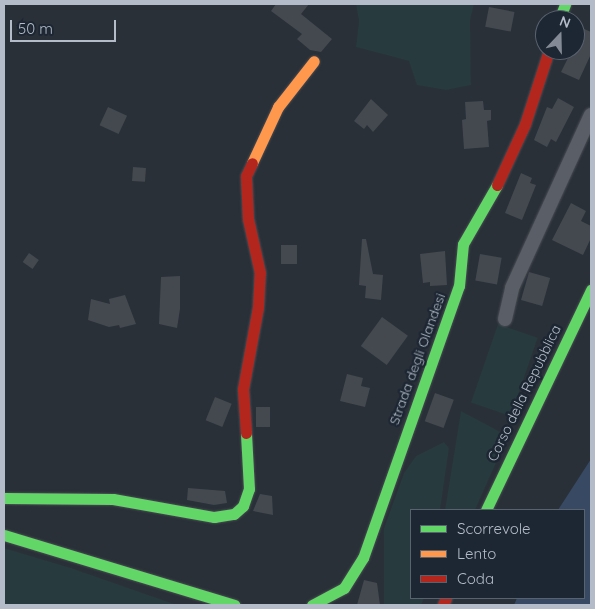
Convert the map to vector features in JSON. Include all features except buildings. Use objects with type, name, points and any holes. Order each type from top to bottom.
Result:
[{"type":"main road","name":"Strada degli Olandesi","points":[[312,605],[344,588],[363,558],[459,286],[463,244],[505,171],[525,124],[546,60]]},
{"type":"main road","points":[[4,498],[31,496],[113,499],[214,517],[234,514],[243,506],[248,489],[249,470],[243,390],[258,307],[260,273],[248,218],[246,176],[278,107],[314,61]]},
{"type":"main road","name":"Corso della Repubblica","points":[[486,509],[591,290]]},
{"type":"main road","points":[[4,535],[234,605]]},
{"type":"street","points":[[505,319],[512,288],[591,115]]},
{"type":"green space","points":[[356,4],[474,4],[470,20],[471,85],[446,90],[417,85],[409,61],[356,47],[359,21]]},
{"type":"green space","points":[[498,324],[538,338],[511,416],[471,402]]},
{"type":"green space","points":[[461,411],[508,436],[475,509],[445,509]]},
{"type":"green space","points":[[444,442],[449,448],[440,509],[410,509],[410,599],[424,599],[421,605],[384,605],[384,528],[404,473],[416,456]]},
{"type":"green space","points":[[4,548],[71,568],[177,605],[4,605]]},
{"type":"water","points":[[591,459],[591,605],[514,605],[517,599],[585,599],[585,509],[559,509]]},
{"type":"traffic: fast","points":[[563,10],[565,4]]},
{"type":"traffic: fast","points":[[312,605],[344,588],[363,558],[459,286],[463,244],[497,185]]},
{"type":"traffic: fast","points":[[486,509],[591,290]]},
{"type":"traffic: fast","points":[[4,498],[113,499],[214,517],[234,514],[243,506],[249,489],[246,433]]},
{"type":"traffic: fast","points":[[4,535],[235,605]]},
{"type":"traffic: slow","points":[[252,163],[278,107],[314,61]]},
{"type":"traffic: jam","points":[[497,185],[525,124],[546,60]]},
{"type":"traffic: jam","points":[[246,433],[243,389],[258,307],[260,273],[248,219],[246,176],[252,163]]},
{"type":"traffic: jam","points":[[443,605],[446,599]]}]
